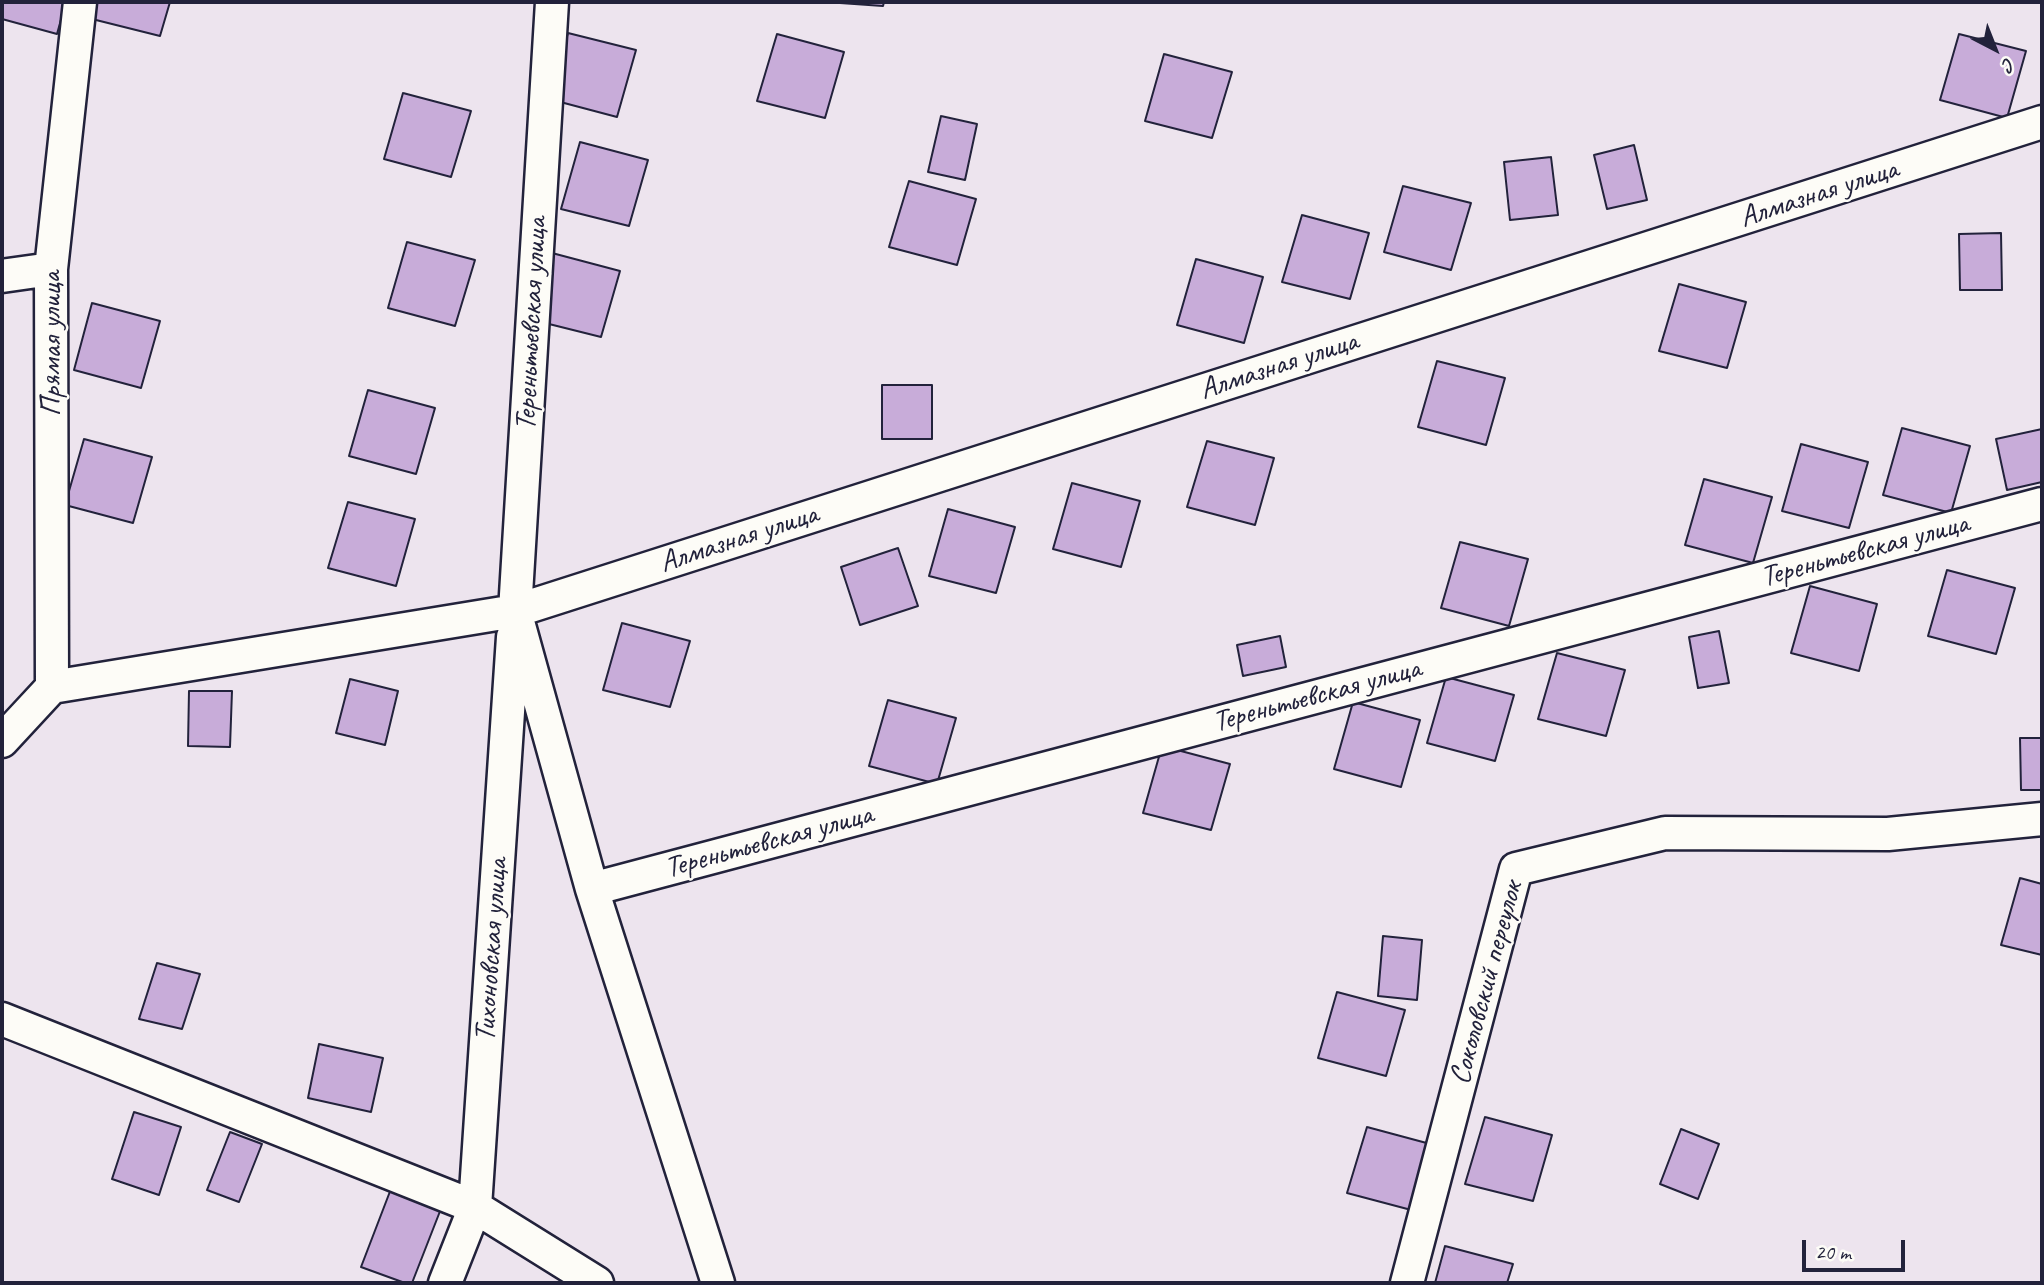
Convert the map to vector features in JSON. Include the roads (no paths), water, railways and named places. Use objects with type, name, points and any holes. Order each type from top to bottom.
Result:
[{"type":"street","name":"Прямая улица","points":[[52,687],[51,269],[80,2]]},
{"type":"street","name":"Тереньтьевская улица","points":[[552,2],[515,611],[592,889],[718,1283]]},
{"type":"street","name":"Алмазная улица","points":[[515,611],[2042,122]]},
{"type":"street","points":[[2,276],[51,269]]},
{"type":"street","name":"Тереньтьевская улица","points":[[592,889],[2042,503]]},
{"type":"street","points":[[2,741],[52,687],[515,611]]},
{"type":"street","name":"Тихоновская улица","points":[[446,1283],[475,1207],[515,611]]},
{"type":"street","name":"Соколовский переулок","points":[[1407,1283],[1516,869],[1665,833],[1888,834],[2042,819]]},
{"type":"street","points":[[2,1019],[475,1207],[597,1283]]}]
